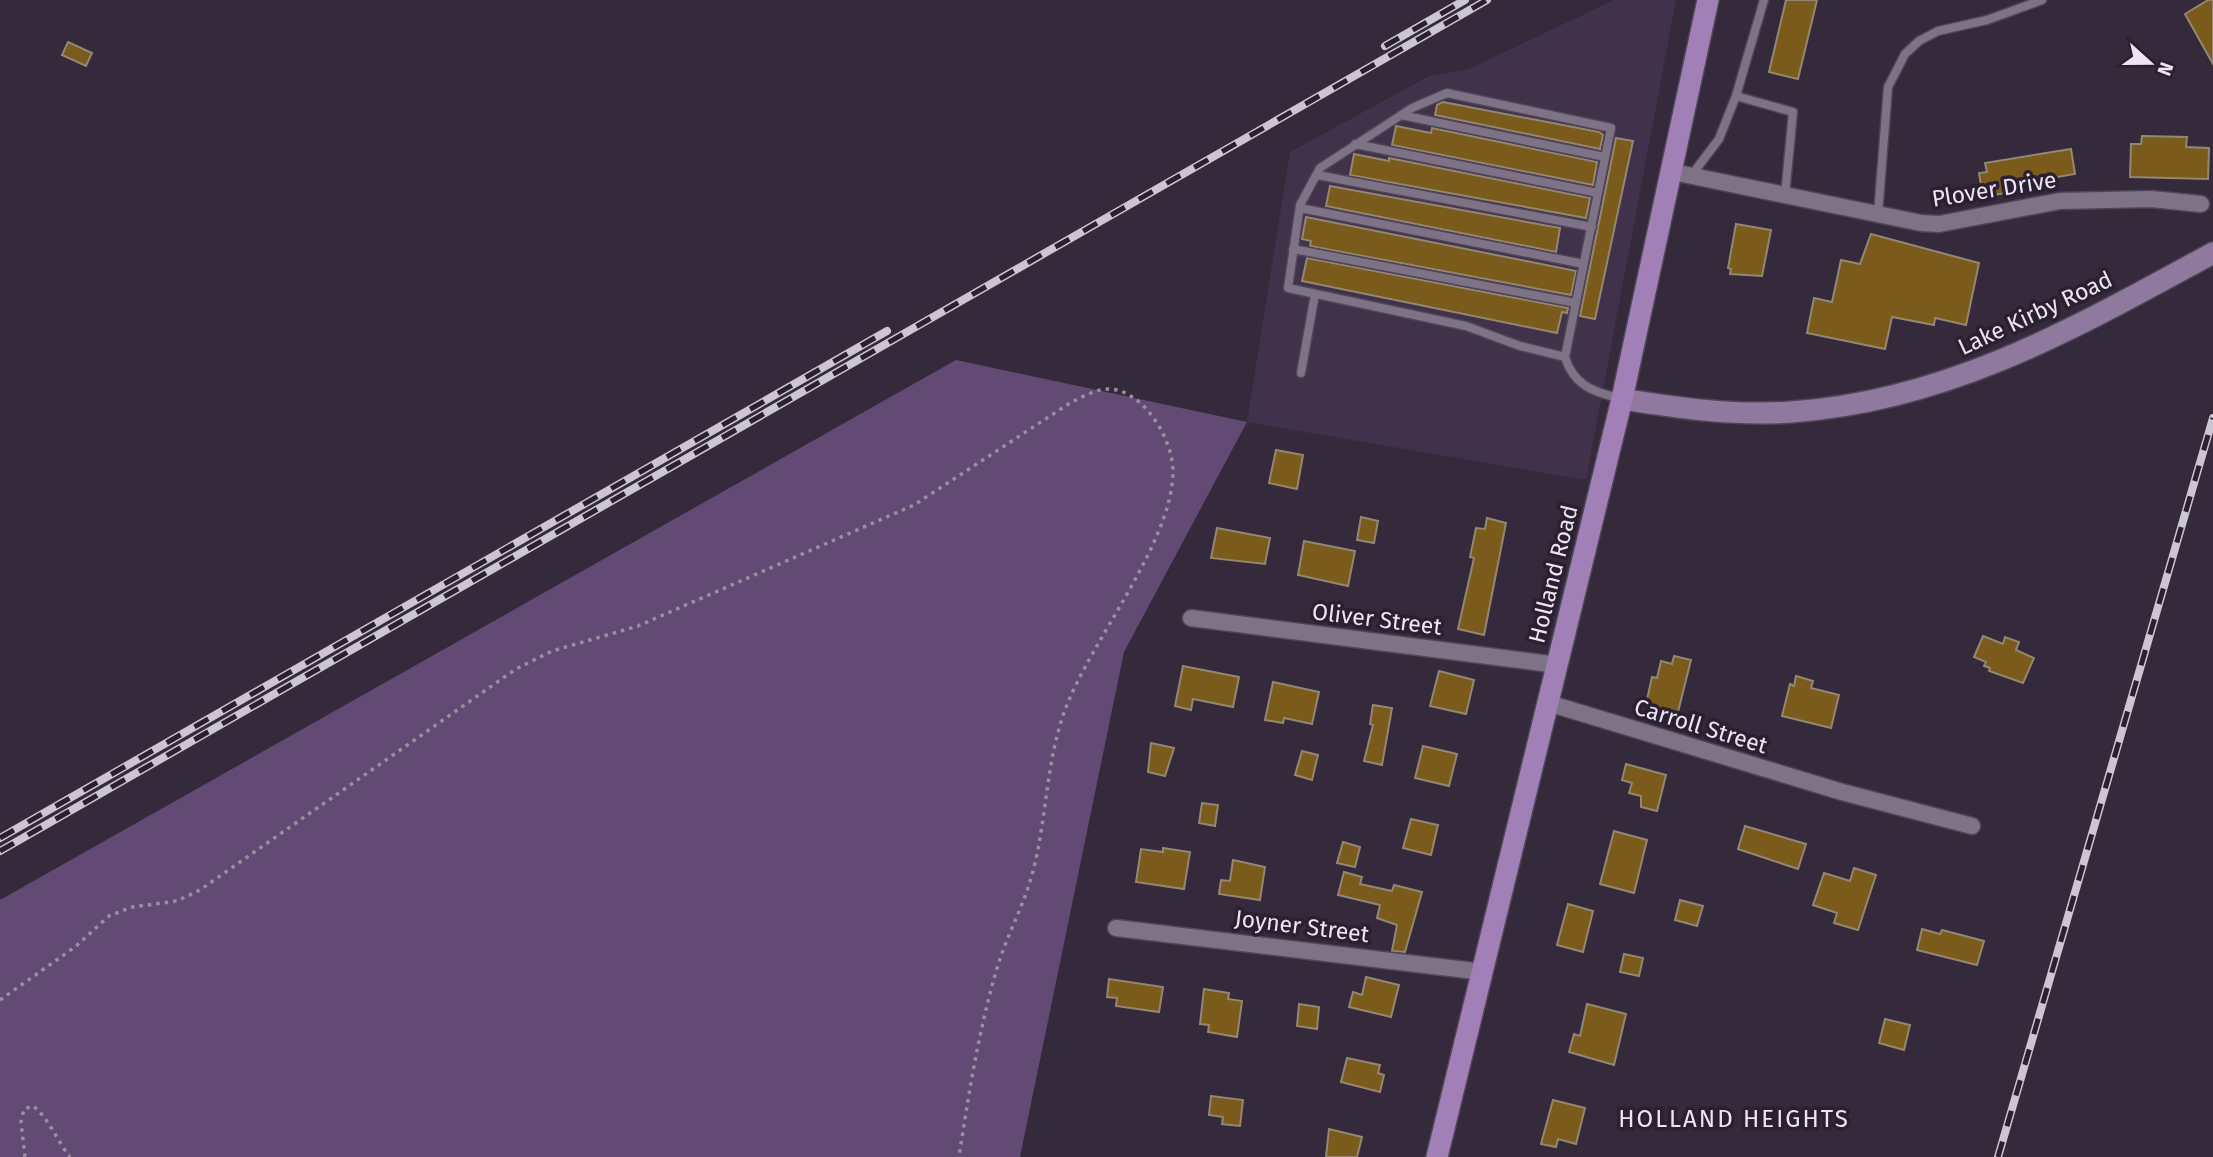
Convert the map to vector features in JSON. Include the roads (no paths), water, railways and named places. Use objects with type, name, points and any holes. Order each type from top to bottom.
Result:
[{"type":"main road","name":"Holland Road","points":[[1437,1157],[1622,399],[1682,174],[1708,0]]},
{"type":"street","name":"Plover Drive","points":[[1682,174],[1939,224],[2060,201],[2151,199],[2202,204]]},
{"type":"street","name":"Lake Kirby Road","points":[[1622,399],[1691,410],[1791,412],[1847,406],[1913,392],[2016,356],[2208,255]]},
{"type":"street","name":"Oliver Street","points":[[1191,618],[1558,665]]},
{"type":"street","name":"Carroll Street","points":[[1548,703],[1842,792],[1972,825]]},
{"type":"street","name":"Joyner Street","points":[[1116,928],[1483,972]]},
{"type":"lane","points":[[1682,174],[1718,139],[1736,96],[1763,0]]},
{"type":"lane","points":[[1878,214],[1888,87],[1905,54],[1919,41],[1938,31],[1987,20],[2042,0]]},
{"type":"lane","points":[[1564,357],[1466,326],[1287,288],[1300,208],[1320,168],[1401,115],[1447,93],[1611,128],[1564,357],[1570,374],[1588,388],[1622,399]]},
{"type":"lane","points":[[1736,96],[1793,112],[1785,195]]},
{"type":"lane","points":[[1401,115],[1605,157]]},
{"type":"lane","points":[[1355,144],[1598,193]]},
{"type":"lane","points":[[1317,175],[1592,227]]},
{"type":"lane","points":[[1300,208],[1584,264]]},
{"type":"lane","points":[[1293,249],[1576,303]]},
{"type":"lane","points":[[1301,373],[1315,294]]},
{"type":"railway","points":[[1385,46],[1465,0]]},
{"type":"railway","points":[[0,851],[1487,0]]},
{"type":"railway","points":[[0,838],[887,331]]},
{"type":"railway","points":[[1998,1157],[2213,418]]},
{"type":"district","name":"HOLLAND HEIGHTS","points":[[1734,1119]]}]
